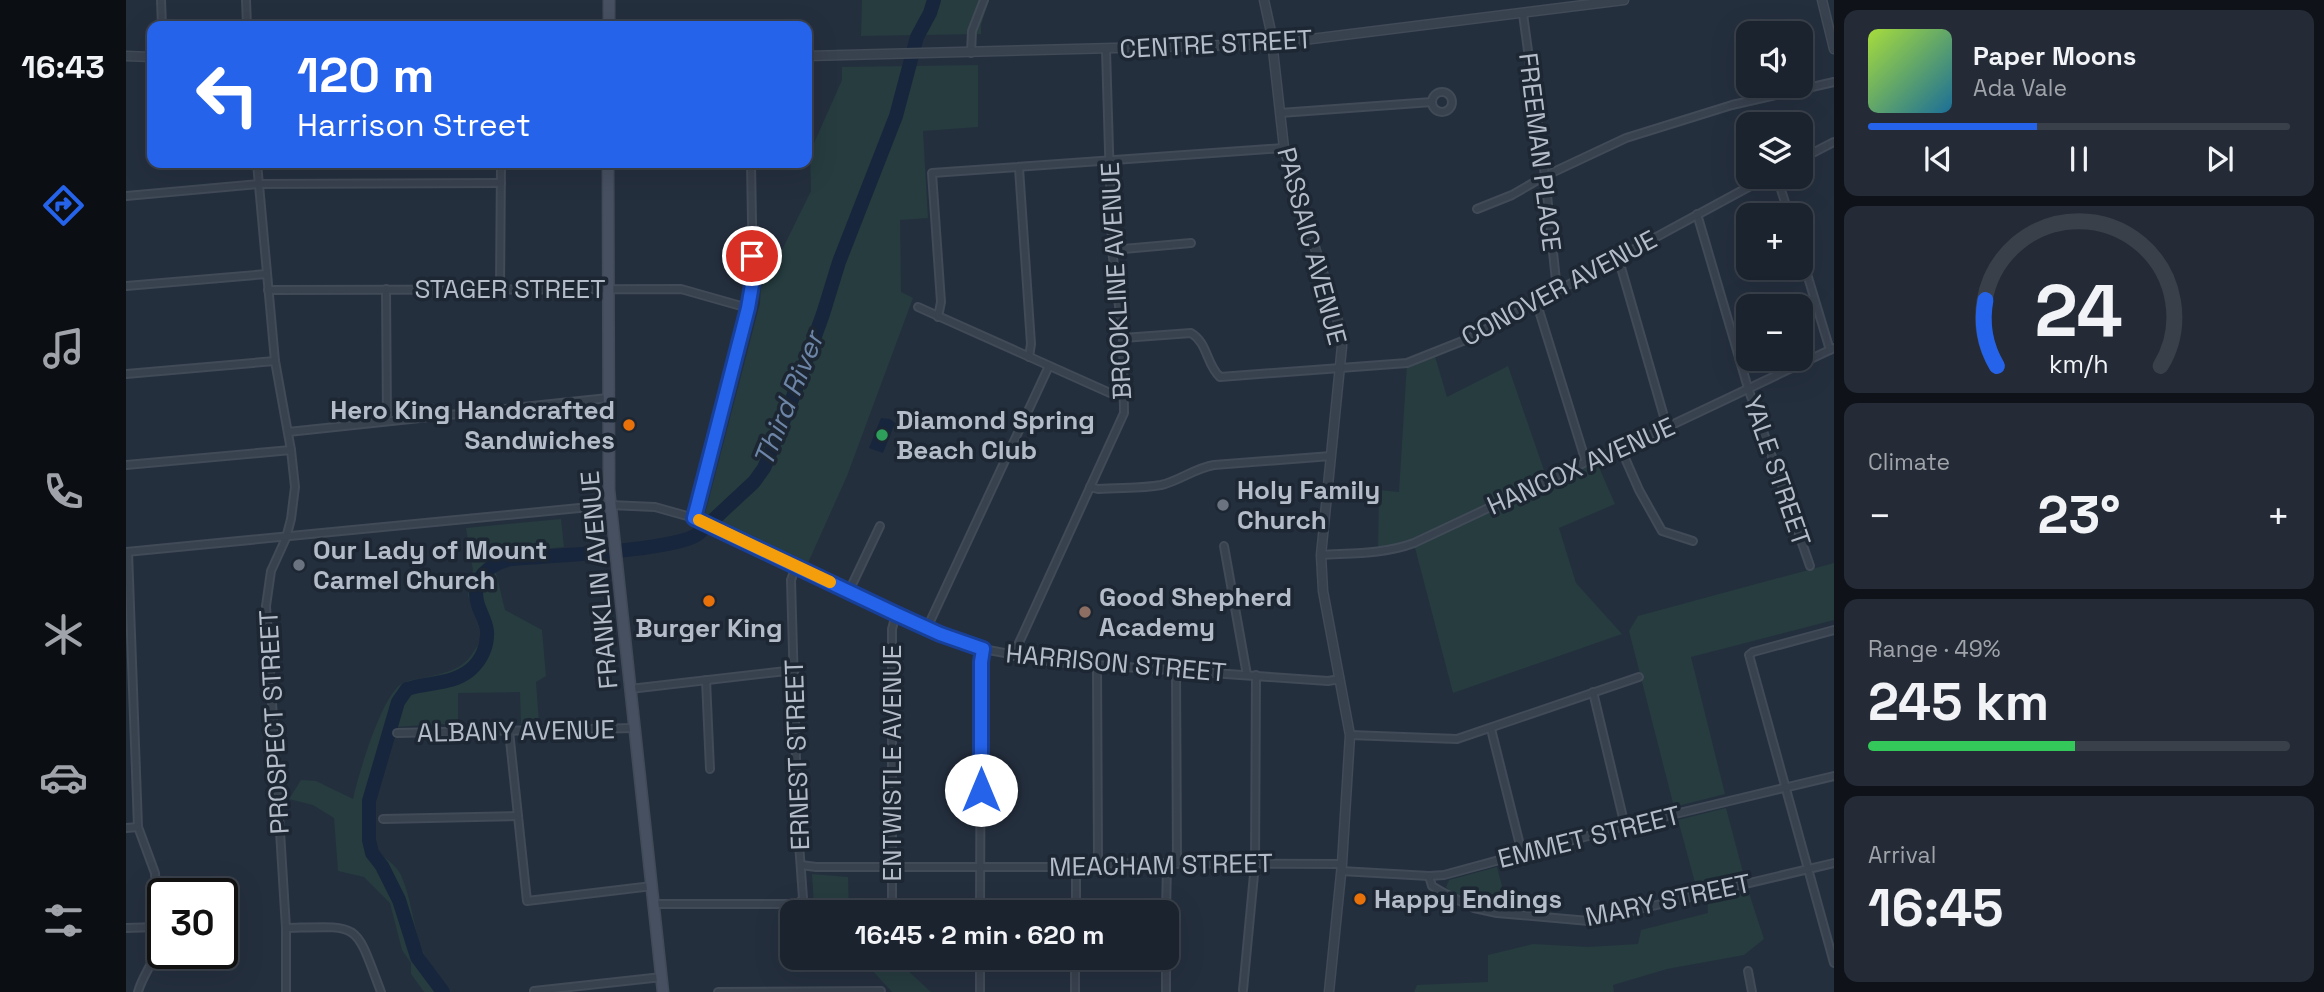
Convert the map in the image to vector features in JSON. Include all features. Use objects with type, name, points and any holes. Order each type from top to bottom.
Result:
[{"type":"main road","points":[[609,0],[609,21]]},
{"type":"main road","name":"FRANKLIN AVENUE","points":[[608,168],[610,505],[663,992]]},
{"type":"street","points":[[162,0],[162,21]]},
{"type":"street","points":[[246,0],[247,21]]},
{"type":"street","points":[[971,53],[972,31],[984,0]]},
{"type":"street","name":"PASSAIC AVENUE","points":[[1264,0],[1284,148],[1340,328],[1342,346],[1321,555],[1323,591],[1350,735],[1342,868],[1329,992]]},
{"type":"street","name":"CENTRE STREET","points":[[812,56],[1271,44],[1624,0]]},
{"type":"street","points":[[1822,0],[1834,49]]},
{"type":"street","name":"FREEMAN PLACE","points":[[1522,14],[1545,176],[1556,290]]},
{"type":"street","name":"BROOKLINE AVENUE","points":[[1013,656],[1123,418],[1123,338],[1112,250],[1106,50]]},
{"type":"street","points":[[126,56],[147,57]]},
{"type":"street","points":[[1476,209],[1512,195],[1545,176],[1626,138],[1732,105],[1834,82]]},
{"type":"street","points":[[1280,113],[1432,102]]},
{"type":"street","points":[[1813,153],[1834,142]]},
{"type":"street","points":[[938,317],[941,302],[932,173],[1284,148]]},
{"type":"street","points":[[126,286],[267,274],[257,168]]},
{"type":"street","points":[[500,288],[501,168]]},
{"type":"street","points":[[696,519],[753,279],[751,168]]},
{"type":"street","points":[[1020,168],[1031,344],[1029,357]]},
{"type":"street","points":[[126,196],[259,184],[501,183]]},
{"type":"street","name":"CONOVER AVENUE","points":[[1123,338],[1191,333],[1200,339],[1214,372],[1220,377],[1407,363],[1470,338],[1745,189]]},
{"type":"street","name":"YALE STREET","points":[[1697,214],[1748,388],[1810,566]]},
{"type":"street","points":[[1112,250],[1191,243]]},
{"type":"street","points":[[1618,257],[1667,427]]},
{"type":"street","name":"PROSPECT STREET","points":[[267,274],[275,361],[295,487],[286,538],[271,571],[266,600],[286,928],[286,992]]},
{"type":"street","points":[[1809,280],[1832,349]]},
{"type":"street","points":[[386,289],[387,421]]},
{"type":"street","name":"STAGER STREET","points":[[268,290],[681,289],[748,308]]},
{"type":"street","points":[[1536,301],[1586,461]]},
{"type":"street","points":[[918,307],[1110,393],[1124,394]]},
{"type":"street","name":"HANCOX AVENUE","points":[[1321,555],[1378,552],[1414,544],[1586,461],[1621,449],[1832,349]]},
{"type":"street","points":[[126,374],[275,361]]},
{"type":"street","points":[[927,628],[1049,366]]},
{"type":"street","points":[[288,432],[608,398]]},
{"type":"street","points":[[1621,449],[1639,490],[1662,530],[1693,541]]},
{"type":"street","points":[[126,466],[291,450]]},
{"type":"street","points":[[1090,487],[1098,489],[1156,486],[1214,465],[1331,456]]},
{"type":"street","name":"HARRISON STREET","points":[[127,552],[610,505],[655,507],[696,519],[896,614],[983,649],[1013,656],[1097,665],[1340,680]]},
{"type":"street","points":[[849,591],[880,526]]},
{"type":"street","points":[[1224,546],[1247,675]]},
{"type":"street","points":[[127,552],[138,827],[155,878]]},
{"type":"street","name":"ERNEST STREET","points":[[654,904],[794,904],[803,898],[791,580],[796,566]]},
{"type":"street","name":"ENTWISTLE AVENUE","points":[[892,900],[892,629],[896,614]]},
{"type":"street","points":[[1833,632],[1749,655],[1834,963]]},
{"type":"street","points":[[980,900],[983,649]]},
{"type":"street","points":[[1097,665],[1098,863]]},
{"type":"street","points":[[630,689],[794,670]]},
{"type":"street","points":[[1176,670],[1177,864]]},
{"type":"street","points":[[1243,990],[1255,864],[1255,675]]},
{"type":"street","points":[[1350,735],[1457,738],[1491,729],[1639,677]]},
{"type":"street","points":[[706,680],[710,769]]},
{"type":"street","points":[[1592,692],[1625,826]]},
{"type":"street","name":"ALBANY AVENUE","points":[[397,733],[634,728]]},
{"type":"street","points":[[1491,729],[1522,853]]},
{"type":"street","points":[[509,731],[527,901],[652,886]]},
{"type":"street","name":"EMMET STREET","points":[[1342,868],[1429,876],[1452,873],[1625,826],[1834,776]]},
{"type":"street","points":[[383,818],[518,816]]},
{"type":"street","points":[[126,828],[138,827]]},
{"type":"street","name":"MEACHAM STREET","points":[[801,865],[1076,867],[1098,863],[1255,864],[1342,868]]},
{"type":"street","name":"MARY STREET","points":[[1429,876],[1433,886],[1474,908],[1497,913],[1589,921],[1834,863]]},
{"type":"street","points":[[1166,900],[1167,864]]},
{"type":"street","points":[[1076,867],[1076,900]]},
{"type":"street","points":[[286,928],[338,927],[355,933],[362,942],[381,992]]},
{"type":"street","points":[[126,928],[147,928]]},
{"type":"street","points":[[138,992],[147,969]]},
{"type":"street","points":[[980,970],[980,992]]},
{"type":"street","points":[[1075,970],[1075,992]]},
{"type":"street","points":[[1166,970],[1166,992]]},
{"type":"street","points":[[1748,971],[1752,992]]},
{"type":"street","points":[[534,991],[662,977]]},
{"type":"street","points":[[718,992],[881,991]]},
{"type":"green space","points":[[862,0],[989,0],[981,34],[861,36]]},
{"type":"green space","points":[[978,65],[978,127],[923,131],[928,218],[900,220],[901,292],[913,298],[847,476],[808,563],[705,514],[760,303],[763,254],[780,254],[811,191],[812,148],[842,80],[842,67]]},
{"type":"green space","points":[[1434,353],[1447,397],[1508,366],[1547,479],[1595,458],[1615,504],[1559,528],[1576,583],[1622,634],[1453,693],[1414,544],[1378,552],[1379,490],[1399,492],[1407,363]]},
{"type":"green space","points":[[561,519],[564,547],[499,553],[496,573],[505,610],[542,630],[546,676],[536,682],[539,723],[521,724],[520,692],[458,693],[458,726],[440,724],[390,729],[378,768],[368,815],[369,839],[375,849],[394,865],[401,875],[421,947],[430,965],[450,992],[424,992],[411,974],[411,963],[402,950],[390,903],[364,877],[338,871],[334,818],[313,805],[289,799],[301,780],[316,781],[353,799],[372,736],[395,690],[405,682],[453,670],[466,661],[477,647],[482,637],[468,595],[473,570],[466,528]]},
{"type":"green space","points":[[1834,563],[1834,620],[1691,657],[1725,794],[1674,807],[1629,631],[1638,616]]},
{"type":"green space","points":[[1726,808],[1745,880],[1697,890],[1678,820]]},
{"type":"green space","points":[[1497,867],[1508,909],[1466,901],[1446,887],[1449,880]]},
{"type":"green space","points":[[812,874],[848,877],[849,900],[814,900]]},
{"type":"green space","points":[[1748,890],[1764,939],[1744,955],[1667,969],[1613,985],[1614,992],[1414,992],[1417,985],[1488,982],[1488,955],[1533,944],[1588,947],[1638,944],[1641,930],[1708,913],[1707,899]]},
{"type":"green space","points":[[872,970],[907,970],[931,992],[892,992]]},
{"type":"water","name":"Diamond Spring Beach Club","points":[[881,418],[895,423],[883,453],[869,448]]},
{"type":"waterway","name":"Third River","points":[[443,992],[417,957],[399,900],[382,866],[372,853],[369,840],[369,801],[398,702],[407,689],[456,678],[470,670],[477,662],[485,648],[487,631],[476,596],[479,581],[488,569],[511,559],[638,549],[685,540],[698,534],[754,482],[764,468],[790,405],[839,262],[896,116],[917,37],[934,0]]},
{"type":"slow traffic","points":[[699,520],[830,582]]},
{"type":"place","name":"Hero King Handcrafted Sandwiches","points":[[629,425]]},
{"type":"place","name":"Diamond Spring Beach Club","points":[[882,435]]},
{"type":"place","name":"Holy Family Church","points":[[1223,505]]},
{"type":"place","name":"Our Lady of Mount Carmel Church","points":[[299,565]]},
{"type":"place","name":"Burger King","points":[[709,601]]},
{"type":"place","name":"Good Shepherd Academy","points":[[1085,612]]},
{"type":"place","name":"Happy Endings","points":[[1360,899]]},
{"type":"route","points":[[752,256],[753,279],[748,308],[694,518],[940,634],[983,649],[981,790]]}]
